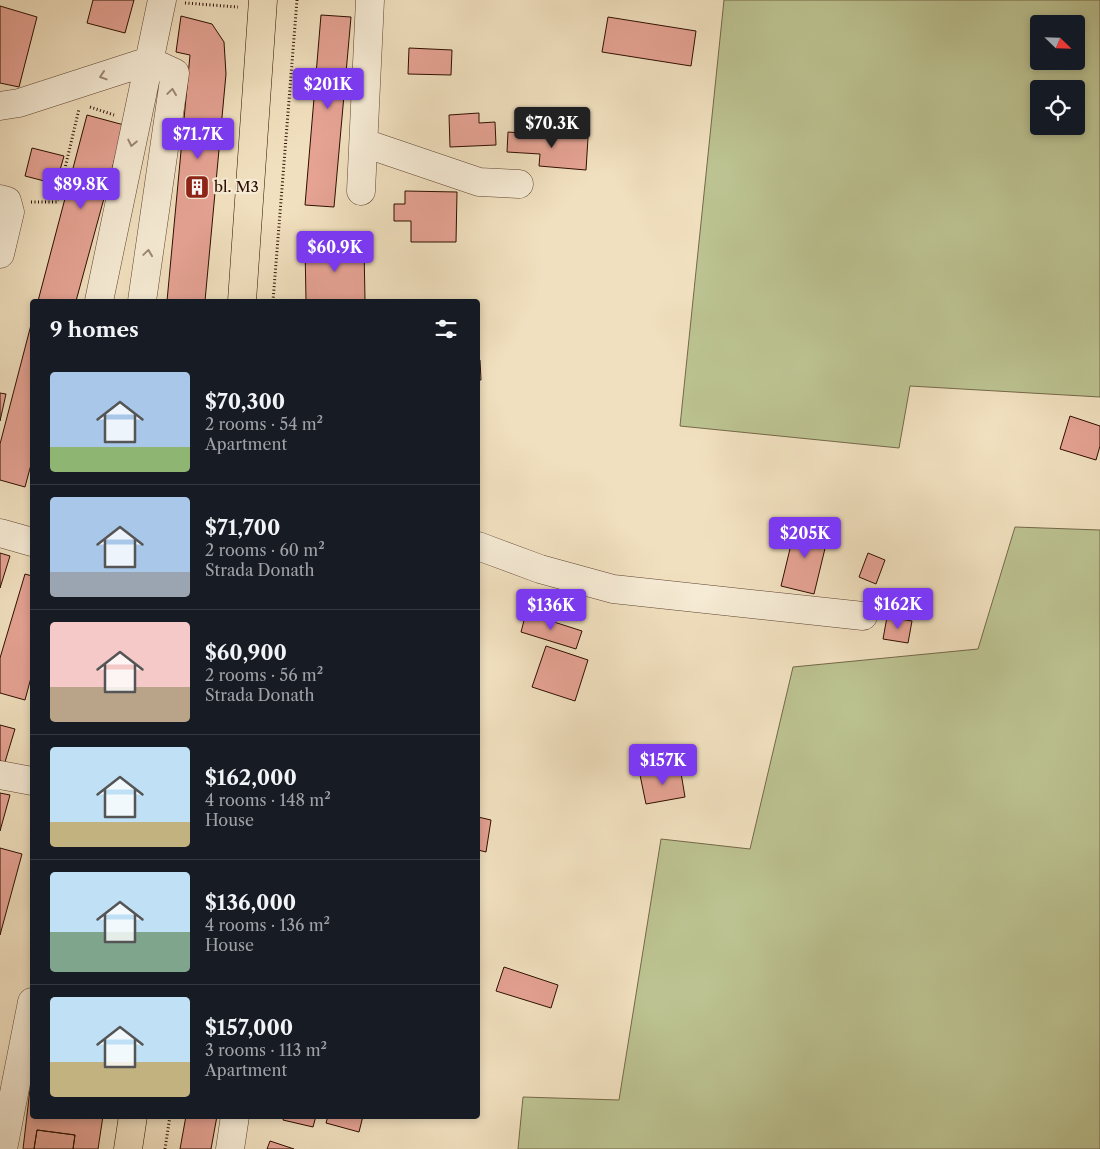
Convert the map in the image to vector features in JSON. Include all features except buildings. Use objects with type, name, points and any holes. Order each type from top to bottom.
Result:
[{"type":"main road","points":[[242,299],[254,4]]},
{"type":"main road","points":[[128,1149],[133,1119]]},
{"type":"street","points":[[361,191],[370,0]]},
{"type":"street","points":[[0,106],[19,104],[149,60],[175,73],[143,292],[101,294],[149,60],[174,2]]},
{"type":"street","points":[[364,143],[479,182],[519,184]]},
{"type":"street","points":[[0,254],[10,212],[4,200]]},
{"type":"street","points":[[0,533],[30,541]]},
{"type":"street","points":[[480,547],[540,569],[613,589],[863,616]]},
{"type":"street","points":[[0,775],[30,782]]},
{"type":"street","points":[[2,1149],[30,1012]]},
{"type":"street","points":[[230,1149],[235,1119]]},
{"type":"path","points":[[273,299],[297,0]]},
{"type":"path","points":[[174,2],[254,4]]},
{"type":"path","points":[[4,200],[57,202],[80,104]]},
{"type":"path","points":[[89,106],[136,122]]},
{"type":"path","points":[[165,1149],[170,1119]]},
{"type":"green space","points":[[724,0],[1100,0],[1100,397],[910,386],[899,448],[680,426]]},
{"type":"green space","points":[[1015,527],[1100,530],[1100,1149],[518,1149],[523,1097],[619,1100],[661,839],[750,849],[793,667],[978,649]]},
{"type":"place","name":"bl. M3","points":[[197,187]]}]
